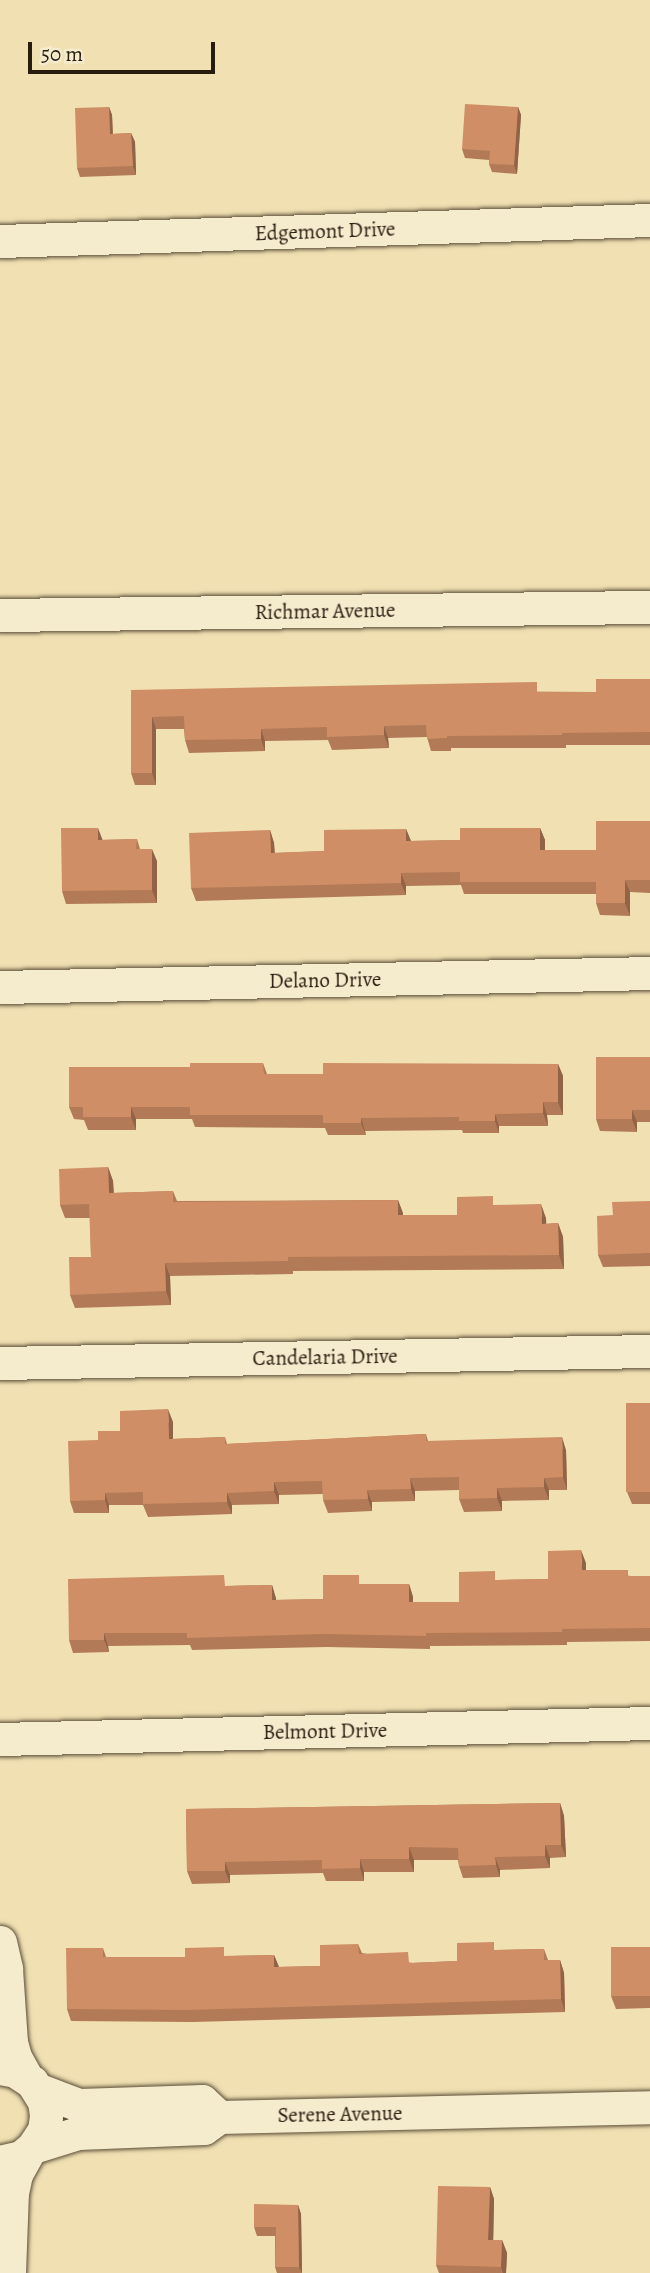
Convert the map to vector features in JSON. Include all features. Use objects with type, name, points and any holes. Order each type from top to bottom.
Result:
[{"type":"street","name":"Edgemont Drive","points":[[0,241],[650,220]]},
{"type":"street","name":"Richmar Avenue","points":[[0,615],[650,607]]},
{"type":"street","name":"Delano Drive","points":[[0,986],[650,973]]},
{"type":"street","name":"Candelaria Drive","points":[[0,1363],[650,1351]]},
{"type":"street","name":"Belmont Drive","points":[[0,1738],[650,1723]]},
{"type":"street","points":[[0,1942],[6,1969],[11,2042],[22,2078],[46,2116],[44,2130],[21,2154],[16,2174],[12,2193],[9,2273]]},
{"type":"street","name":"Serene Avenue","points":[[22,2078],[54,2098],[87,2105],[202,2101],[219,2117],[650,2107]]},
{"type":"street","points":[[21,2154],[78,2133],[204,2129],[219,2117]]},
{"type":"building","points":[[465,104],[518,107],[514,165],[489,164],[490,151],[462,149]]},
{"type":"building","points":[[109,107],[110,134],[131,133],[133,166],[77,168],[75,108]]},
{"type":"building","points":[[596,679],[650,679],[650,732],[447,736],[427,739],[426,725],[384,726],[384,735],[327,737],[327,727],[261,729],[261,739],[185,740],[184,716],[152,717],[152,773],[131,773],[131,690],[537,682],[537,692],[596,692]]},
{"type":"building","points":[[596,821],[650,821],[650,880],[625,880],[625,903],[596,903],[596,882],[460,882],[460,872],[401,873],[401,883],[191,888],[189,833],[270,830],[271,853],[324,851],[324,830],[406,829],[406,841],[460,840],[460,828],[540,828],[540,850],[596,850]]},
{"type":"building","points":[[61,828],[98,828],[98,840],[137,839],[136,849],[152,849],[152,890],[62,891]]},
{"type":"building","points":[[596,1057],[650,1057],[650,1110],[632,1110],[632,1119],[596,1119]]},
{"type":"building","points":[[190,1063],[263,1063],[264,1074],[323,1074],[323,1063],[558,1064],[558,1102],[543,1102],[543,1113],[495,1114],[495,1121],[459,1121],[459,1117],[361,1118],[361,1123],[323,1123],[323,1115],[190,1115],[190,1107],[131,1107],[131,1117],[83,1117],[83,1107],[69,1107],[69,1067],[190,1067]]},
{"type":"building","points":[[108,1167],[109,1193],[173,1191],[173,1202],[398,1200],[398,1215],[457,1215],[457,1197],[493,1196],[493,1205],[541,1204],[542,1224],[558,1223],[559,1255],[288,1257],[288,1261],[165,1263],[166,1291],[70,1295],[69,1257],[91,1257],[89,1204],[60,1205],[59,1169]]},
{"type":"building","points":[[650,1201],[650,1253],[598,1255],[597,1216],[613,1215],[612,1202]]},
{"type":"building","points":[[626,1403],[650,1403],[650,1492],[626,1492]]},
{"type":"building","points":[[168,1409],[169,1439],[225,1437],[225,1444],[426,1434],[426,1441],[562,1437],[563,1477],[544,1478],[544,1487],[497,1488],[497,1498],[459,1499],[459,1477],[410,1478],[411,1489],[367,1490],[368,1499],[323,1500],[322,1481],[274,1482],[274,1491],[227,1493],[227,1502],[143,1504],[143,1492],[105,1493],[105,1500],[70,1501],[68,1441],[98,1440],[98,1431],[120,1431],[120,1411]]},
{"type":"building","points":[[581,1550],[582,1570],[628,1570],[628,1576],[650,1576],[650,1628],[426,1633],[426,1636],[323,1634],[187,1638],[187,1633],[104,1633],[104,1640],[69,1640],[68,1579],[224,1575],[225,1586],[272,1585],[272,1600],[323,1599],[323,1575],[359,1575],[359,1584],[409,1584],[409,1602],[459,1602],[459,1572],[495,1571],[495,1580],[548,1579],[548,1551]]},
{"type":"building","points":[[560,1803],[561,1845],[545,1845],[545,1856],[495,1857],[496,1865],[459,1866],[458,1848],[409,1847],[409,1859],[360,1859],[360,1868],[322,1869],[322,1860],[225,1862],[225,1871],[187,1871],[186,1809]]},
{"type":"building","points":[[494,1942],[494,1950],[544,1949],[544,1960],[560,1960],[561,1999],[187,2010],[67,2009],[66,1948],[103,1948],[103,1957],[185,1957],[185,1948],[224,1947],[224,1956],[274,1955],[274,1967],[320,1966],[320,1945],[358,1944],[359,1954],[408,1952],[409,1963],[457,1961],[457,1943]]},
{"type":"building","points":[[611,1947],[650,1947],[650,1996],[611,1996]]},
{"type":"building","points":[[438,2186],[490,2187],[488,2240],[502,2240],[501,2267],[436,2265]]},
{"type":"building","points":[[254,2204],[298,2205],[299,2267],[275,2267],[276,2227],[254,2227]]}]
